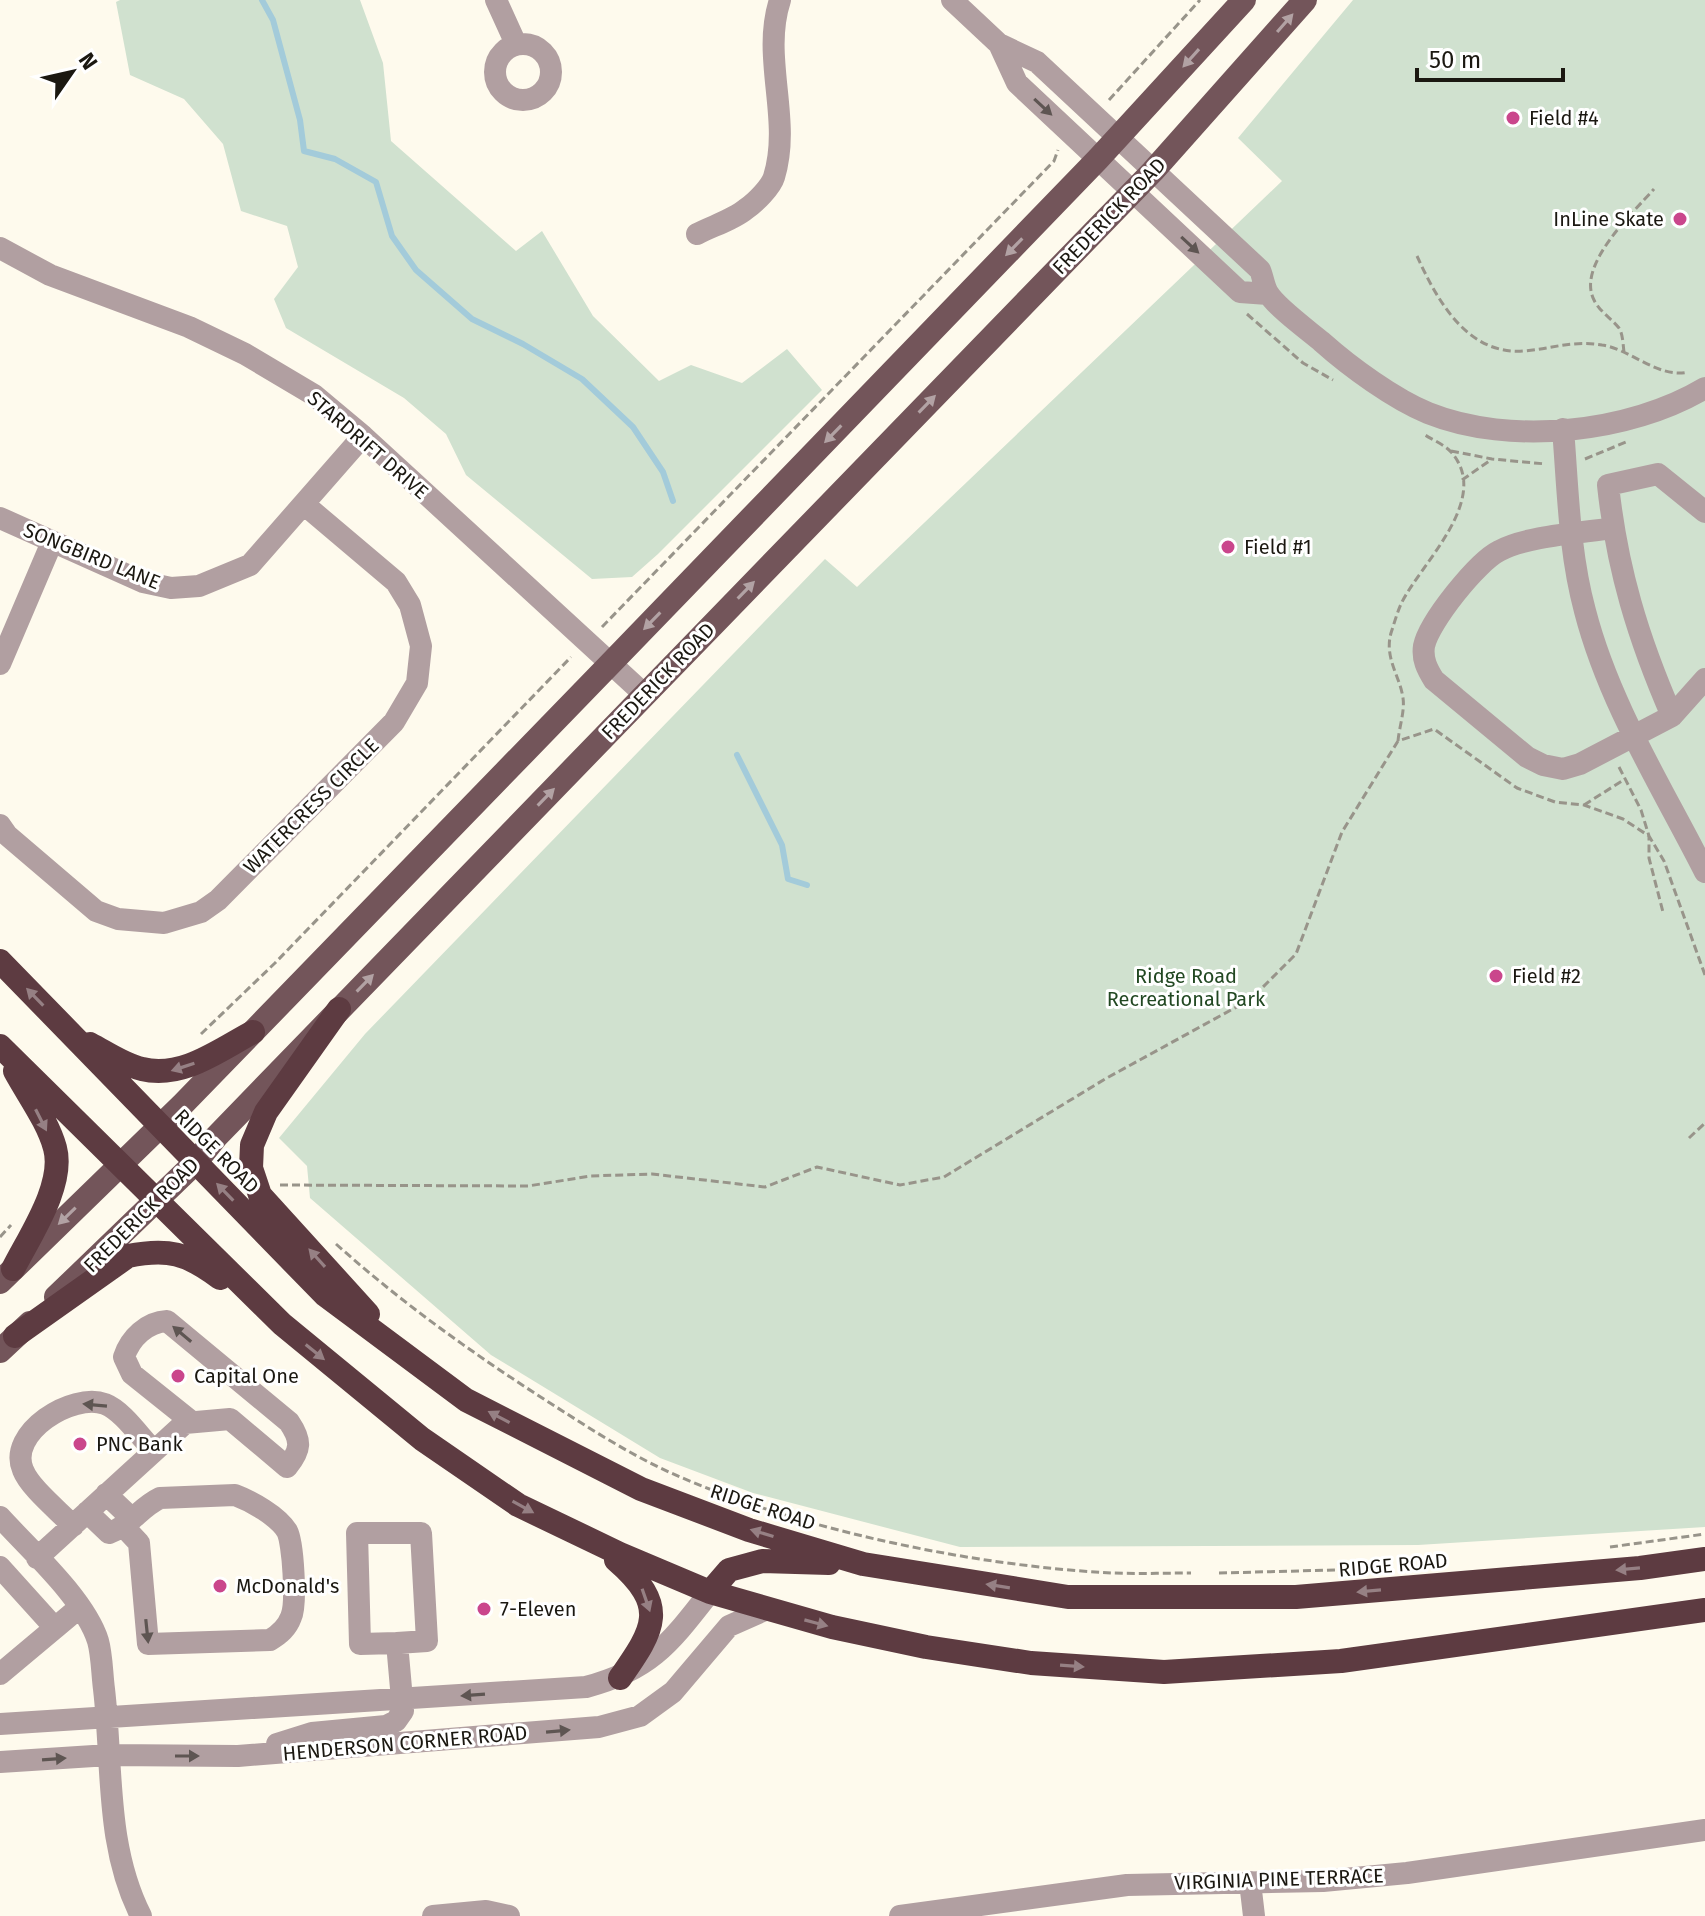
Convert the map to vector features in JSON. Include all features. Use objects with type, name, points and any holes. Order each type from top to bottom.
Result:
[{"type":"highway","name":"RIDGE ROAD","points":[[0,961],[325,1295],[466,1400],[641,1489],[749,1530],[863,1564],[1068,1597],[1296,1597],[1640,1568],[1705,1559]]},
{"type":"highway","points":[[339,1009],[266,1112],[252,1145],[251,1168],[260,1195],[407,1357]]},
{"type":"highway","points":[[69,1033],[130,1065],[163,1072],[189,1066],[253,1032]]},
{"type":"highway","points":[[2,1049],[282,1324]]},
{"type":"highway","points":[[2,1049],[55,1148],[57,1168],[47,1201],[7,1276]]},
{"type":"highway","points":[[8,1344],[128,1256],[151,1251],[169,1252],[196,1260],[282,1324],[434,1447],[518,1505],[596,1543],[710,1592],[832,1627],[926,1647],[1031,1663],[1164,1672],[1341,1661],[1705,1610]]},
{"type":"highway","points":[[596,1543],[639,1580],[651,1608],[651,1627],[644,1643],[620,1678]]},
{"type":"highway","points":[[710,1592],[729,1570],[762,1561],[863,1564]]},
{"type":"main road","points":[[7,1276],[160,1127],[611,663],[1098,159],[1244,0]]},
{"type":"main road","name":"FREDERICK ROAD","points":[[8,1344],[158,1201],[339,1009],[1133,192],[1305,0]]},
{"type":"street","points":[[496,0],[516,44]]},
{"type":"street","points":[[697,234],[746,210],[773,180],[780,143],[771,54],[775,15],[780,0]]},
{"type":"street","points":[[952,0],[999,44],[1037,62],[1260,270],[1268,294],[1336,354],[1373,381],[1428,412],[1479,427],[1524,432],[1563,429],[1636,417],[1668,407],[1705,388]]},
{"type":"street","points":[[999,44],[1017,83],[1240,292],[1268,294]]},
{"type":"street","name":"STARDRIFT DRIVE","points":[[0,248],[50,275],[189,327],[245,354],[314,395],[363,436],[645,695]]},
{"type":"street","points":[[1563,429],[1572,535],[1584,610],[1607,677],[1705,872]]},
{"type":"street","name":"SONGBIRD LANE","points":[[0,518],[143,582],[171,588],[199,586],[250,565],[363,436]]},
{"type":"street","points":[[1672,716],[1636,624],[1613,528],[1608,485],[1658,474],[1705,512]]},
{"type":"street","name":"WATERCRESS CIRCLE","points":[[0,825],[7,835],[96,911],[118,919],[164,923],[201,912],[218,900],[394,722],[417,683],[421,646],[410,605],[396,582],[305,505]]},
{"type":"street","points":[[1613,528],[1513,545],[1480,563],[1430,630],[1424,646],[1424,663],[1434,680],[1527,757],[1543,765],[1563,769],[1580,764],[1672,716],[1705,679]]},
{"type":"street","points":[[0,664],[52,542]]},
{"type":"street","points":[[37,1558],[185,1423],[230,1419],[287,1467],[298,1454],[300,1446],[289,1422],[167,1321],[160,1321],[138,1334],[127,1346],[124,1357],[132,1374],[192,1422]]},
{"type":"street","points":[[106,1494],[126,1513],[125,1528],[139,1543],[148,1644],[270,1640],[282,1633],[291,1618],[294,1602],[289,1534],[281,1524],[246,1499],[235,1495],[160,1498],[151,1502],[125,1528],[109,1533],[80,1519],[24,1473],[19,1457],[25,1439],[43,1420],[59,1410],[84,1403],[104,1404],[114,1409],[154,1451]]},
{"type":"street","points":[[1,1519],[80,1607],[98,1640],[107,1718],[113,1826],[134,1902],[141,1916]]},
{"type":"street","points":[[357,1533],[421,1533],[427,1641],[397,1643],[360,1644],[357,1533]]},
{"type":"street","points":[[0,1567],[55,1628]]},
{"type":"street","name":"HENDERSON CORNER ROAD","points":[[0,1724],[586,1687],[620,1678],[664,1648],[710,1592]]},
{"type":"street","points":[[0,1674],[80,1607]]},
{"type":"street","name":"HENDERSON CORNER ROAD","points":[[0,1762],[109,1755],[238,1756],[599,1727],[640,1716],[673,1692],[729,1626],[767,1609]]},
{"type":"street","points":[[238,1756],[312,1733],[386,1726],[396,1721],[403,1711],[397,1643]]},
{"type":"street","name":"VIRGINIA PINE TERRACE","points":[[900,1916],[1053,1906],[1127,1885],[1323,1881],[1407,1873],[1705,1830]]},
{"type":"street","points":[[1250,1882],[1254,1916]]},
{"type":"street","points":[[433,1916],[486,1911],[509,1916]]},
{"type":"path","points":[[1095,116],[1200,0]]},
{"type":"path","points":[[609,621],[1054,161],[1058,151],[1076,138]]},
{"type":"path","points":[[1624,352],[1621,330],[1602,314],[1591,296],[1592,276],[1604,245],[1654,189]]},
{"type":"path","points":[[1417,256],[1449,314],[1484,344],[1502,351],[1524,351],[1559,344],[1604,345],[1671,372],[1683,373]]},
{"type":"path","points":[[1240,307],[1303,363],[1343,386]]},
{"type":"path","points":[[1422,433],[1451,451],[1492,459],[1547,464],[1566,462]]},
{"type":"path","points":[[280,1185],[528,1186],[591,1176],[652,1174],[765,1187],[817,1167],[900,1185],[944,1177],[1105,1079],[1251,999],[1296,954],[1342,832],[1398,741],[1404,699],[1391,666],[1390,637],[1401,604],[1457,516],[1463,495],[1462,480],[1451,451]]},
{"type":"path","points":[[1462,480],[1492,459]]},
{"type":"path","points":[[195,1039],[285,952],[563,665]]},
{"type":"path","points":[[1398,741],[1434,729],[1517,788],[1555,802],[1584,805],[1623,819],[1649,836]]},
{"type":"path","points":[[1615,760],[1641,810],[1649,836],[1664,861],[1705,975]]},
{"type":"path","points":[[1584,805],[1625,779]]},
{"type":"path","points":[[1649,836],[1649,858],[1663,912]]},
{"type":"path","points":[[1689,1138],[1705,1123]]},
{"type":"path","points":[[334,1242],[427,1320],[587,1426],[669,1472],[742,1500],[823,1525],[911,1546],[1003,1562],[1112,1573],[1204,1573]]},
{"type":"path","points":[[1606,1547],[1705,1534]]},
{"type":"path","points":[[1219,1573],[1342,1570]]},
{"type":"green space","points":[[360,0],[383,63],[391,141],[516,251],[542,231],[593,316],[659,381],[691,365],[742,383],[787,349],[822,390],[632,577],[592,579],[466,475],[446,434],[404,398],[286,328],[274,299],[298,267],[287,226],[241,211],[223,144],[184,99],[130,75],[116,2]]},
{"type":"green space","name":"Ridge Road Recreational Park","points":[[1353,0],[1705,0],[1705,1527],[1418,1545],[960,1547],[753,1493],[660,1458],[491,1355],[310,1198],[307,1166],[279,1138],[365,1034],[825,559],[857,587],[1282,181],[1238,138]]},
{"type":"waterway","points":[[262,0],[273,20],[300,120],[304,151],[335,159],[376,182],[392,236],[416,270],[472,319],[523,344],[582,379],[633,427],[663,472],[673,501]]},
{"type":"waterway","points":[[737,755],[782,845],[788,879],[807,885]]},
{"type":"place","name":"Field #4","points":[[1513,118]]},
{"type":"place","name":"InLine Skate","points":[[1680,219]]},
{"type":"place","name":"Field #1","points":[[1228,547]]},
{"type":"place","name":"Field #2","points":[[1496,976]]},
{"type":"place","name":"Capital One","points":[[178,1376]]},
{"type":"place","name":"PNC Bank","points":[[80,1444]]},
{"type":"place","name":"McDonald's","points":[[220,1586]]},
{"type":"place","name":"7-Eleven","points":[[484,1609]]}]
